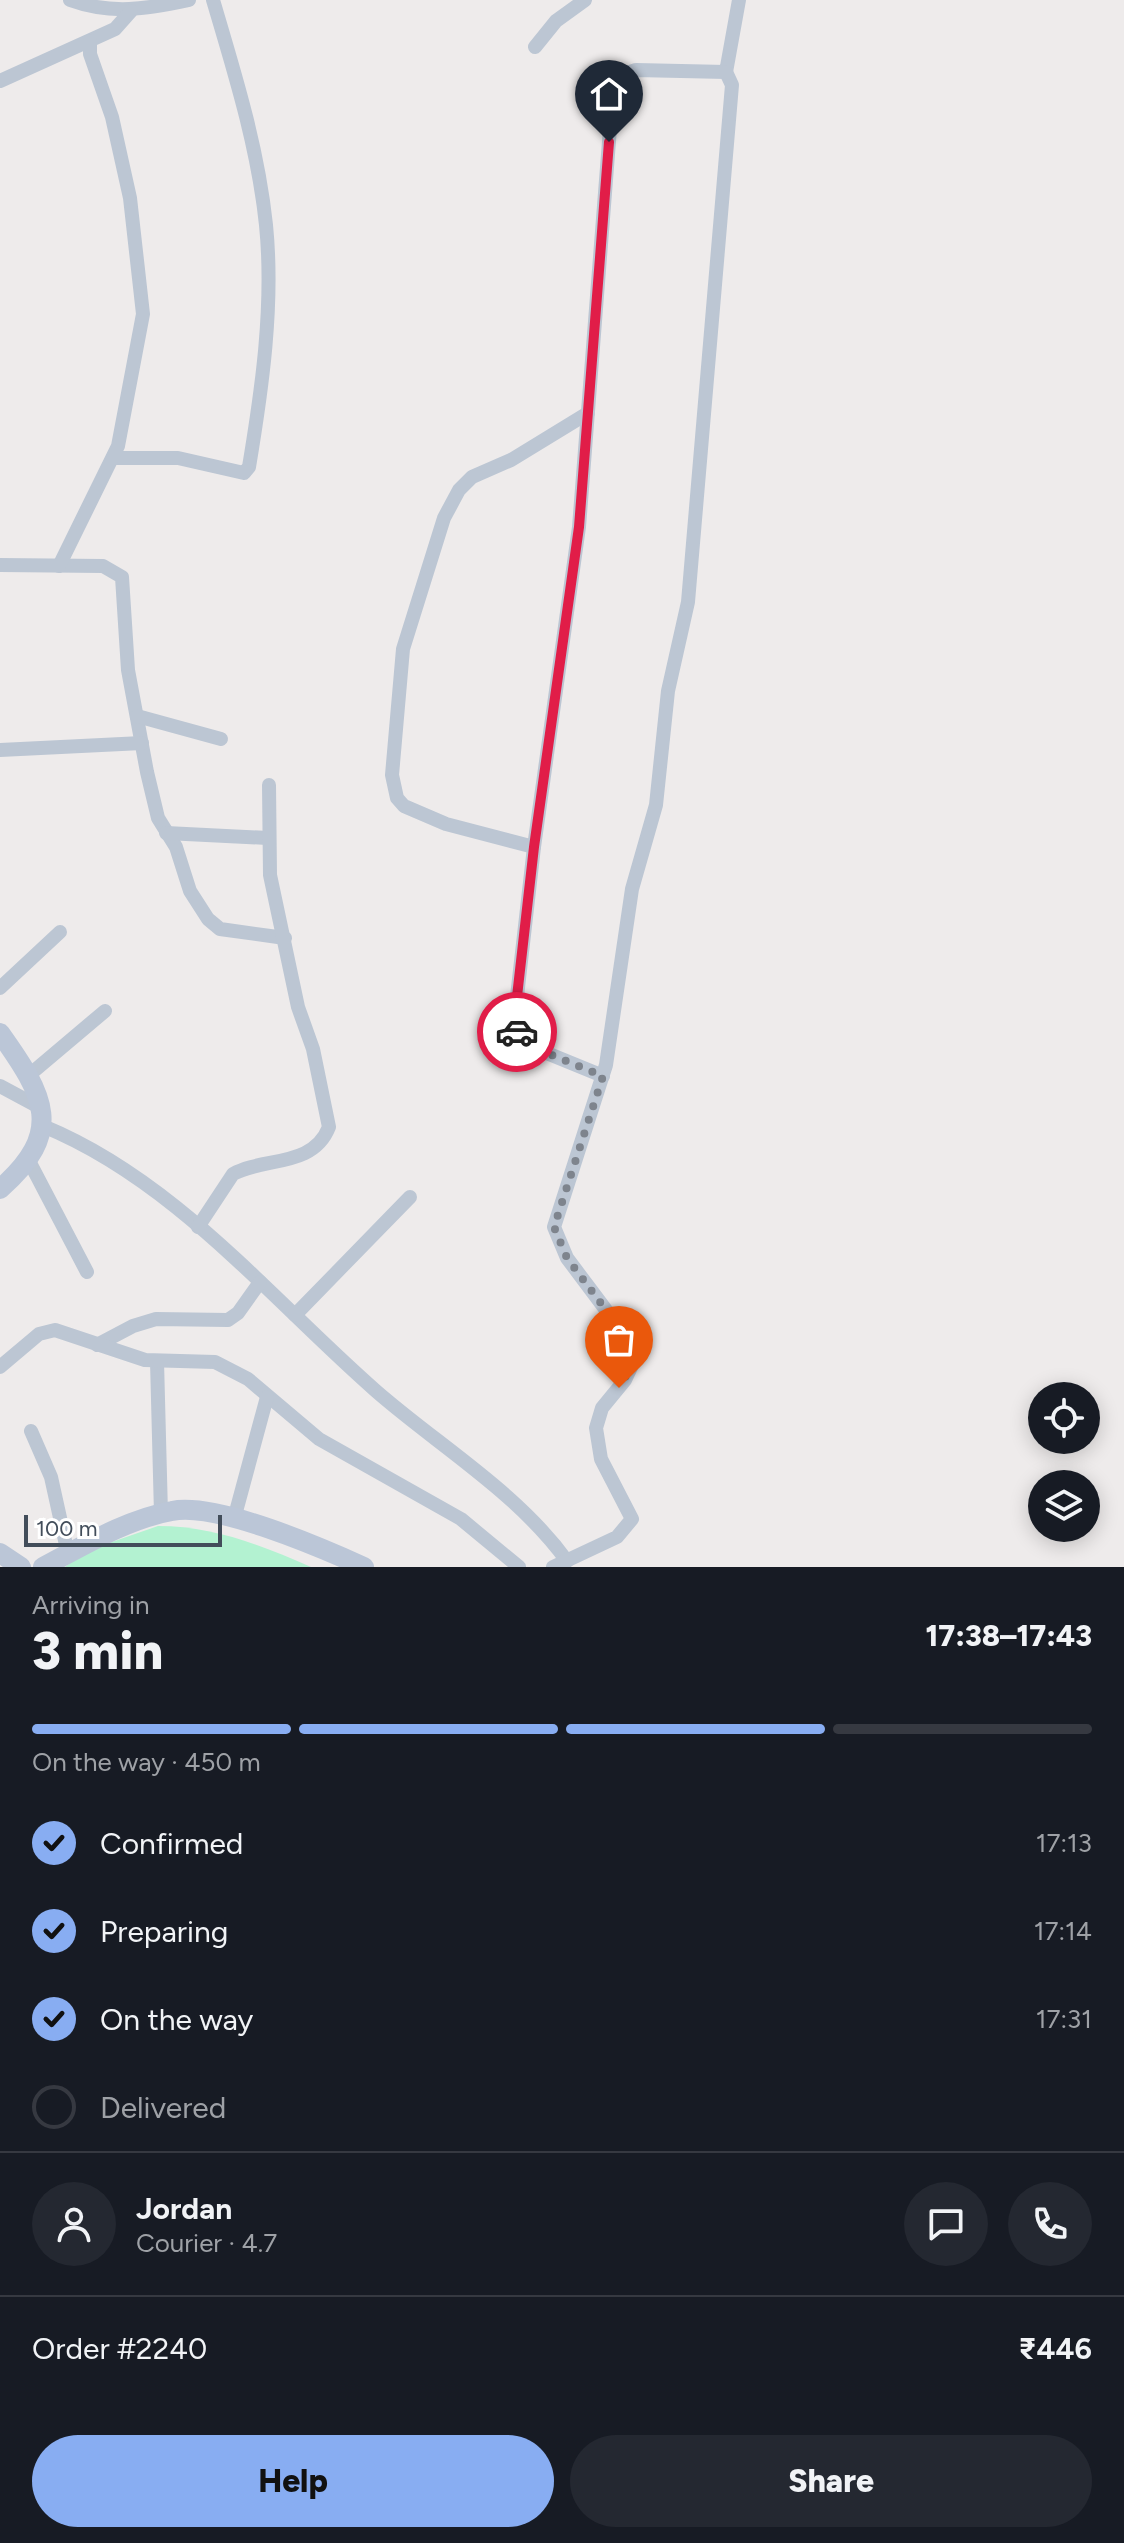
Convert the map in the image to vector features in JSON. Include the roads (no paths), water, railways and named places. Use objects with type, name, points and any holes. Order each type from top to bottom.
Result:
[{"type":"street","points":[[70,0],[97,8],[131,11],[189,0]]},
{"type":"street","points":[[114,458],[178,458],[240,473],[249,467],[266,327],[266,224],[240,85],[213,0]]},
{"type":"street","points":[[535,47],[556,21],[585,0]]},
{"type":"street","points":[[0,1086],[198,1227],[378,1392],[532,1520],[560,1564],[617,1537],[632,1519],[601,1459],[596,1428],[602,1408],[625,1380],[633,1363],[630,1342],[567,1258],[554,1227],[603,1076],[632,889],[656,805],[668,691],[694,559],[732,85],[726,72],[739,0]]},
{"type":"street","points":[[0,81],[115,29],[131,11]]},
{"type":"street","points":[[59,566],[114,458],[127,407],[143,307],[130,198],[112,117],[90,54],[90,41]]},
{"type":"street","points":[[603,1076],[532,1047],[522,1040],[515,1028],[534,847],[579,527],[615,84],[621,75],[636,70],[726,72]]},
{"type":"street","points":[[534,847],[446,824],[404,806],[397,798],[392,775],[403,649],[444,518],[459,490],[472,477],[511,460],[588,413]]},
{"type":"street","points":[[0,565],[103,566],[122,577],[128,670],[156,812],[176,847],[190,891],[214,926],[229,933],[285,938]]},
{"type":"street","points":[[137,716],[221,739]]},
{"type":"street","points":[[0,750],[142,743]]},
{"type":"street","points":[[198,1227],[233,1174],[300,1155],[316,1145],[329,1127],[313,1049],[298,1007],[270,875],[269,785]]},
{"type":"street","points":[[166,833],[268,838]]},
{"type":"street","points":[[0,988],[60,932]]},
{"type":"street","points":[[28,1076],[105,1011]]},
{"type":"street","points":[[0,1033],[28,1076],[42,1117],[29,1161],[0,1189]]},
{"type":"street","points":[[29,1161],[87,1272]]},
{"type":"street","points":[[295,1315],[410,1197]]},
{"type":"street","points":[[97,1345],[133,1326],[156,1319],[228,1320],[238,1313],[260,1282]]},
{"type":"street","points":[[0,1367],[47,1331],[64,1330],[97,1345],[157,1361],[215,1362],[248,1379],[319,1439],[461,1519],[519,1567]]},
{"type":"street","points":[[157,1361],[161,1514]]},
{"type":"street","points":[[234,1519],[267,1397]]},
{"type":"street","points":[[31,1431],[51,1477],[68,1554]]},
{"type":"street","points":[[43,1567],[161,1514],[202,1510],[316,1546],[364,1567]]},
{"type":"street","points":[[0,1553],[21,1567]]}]
